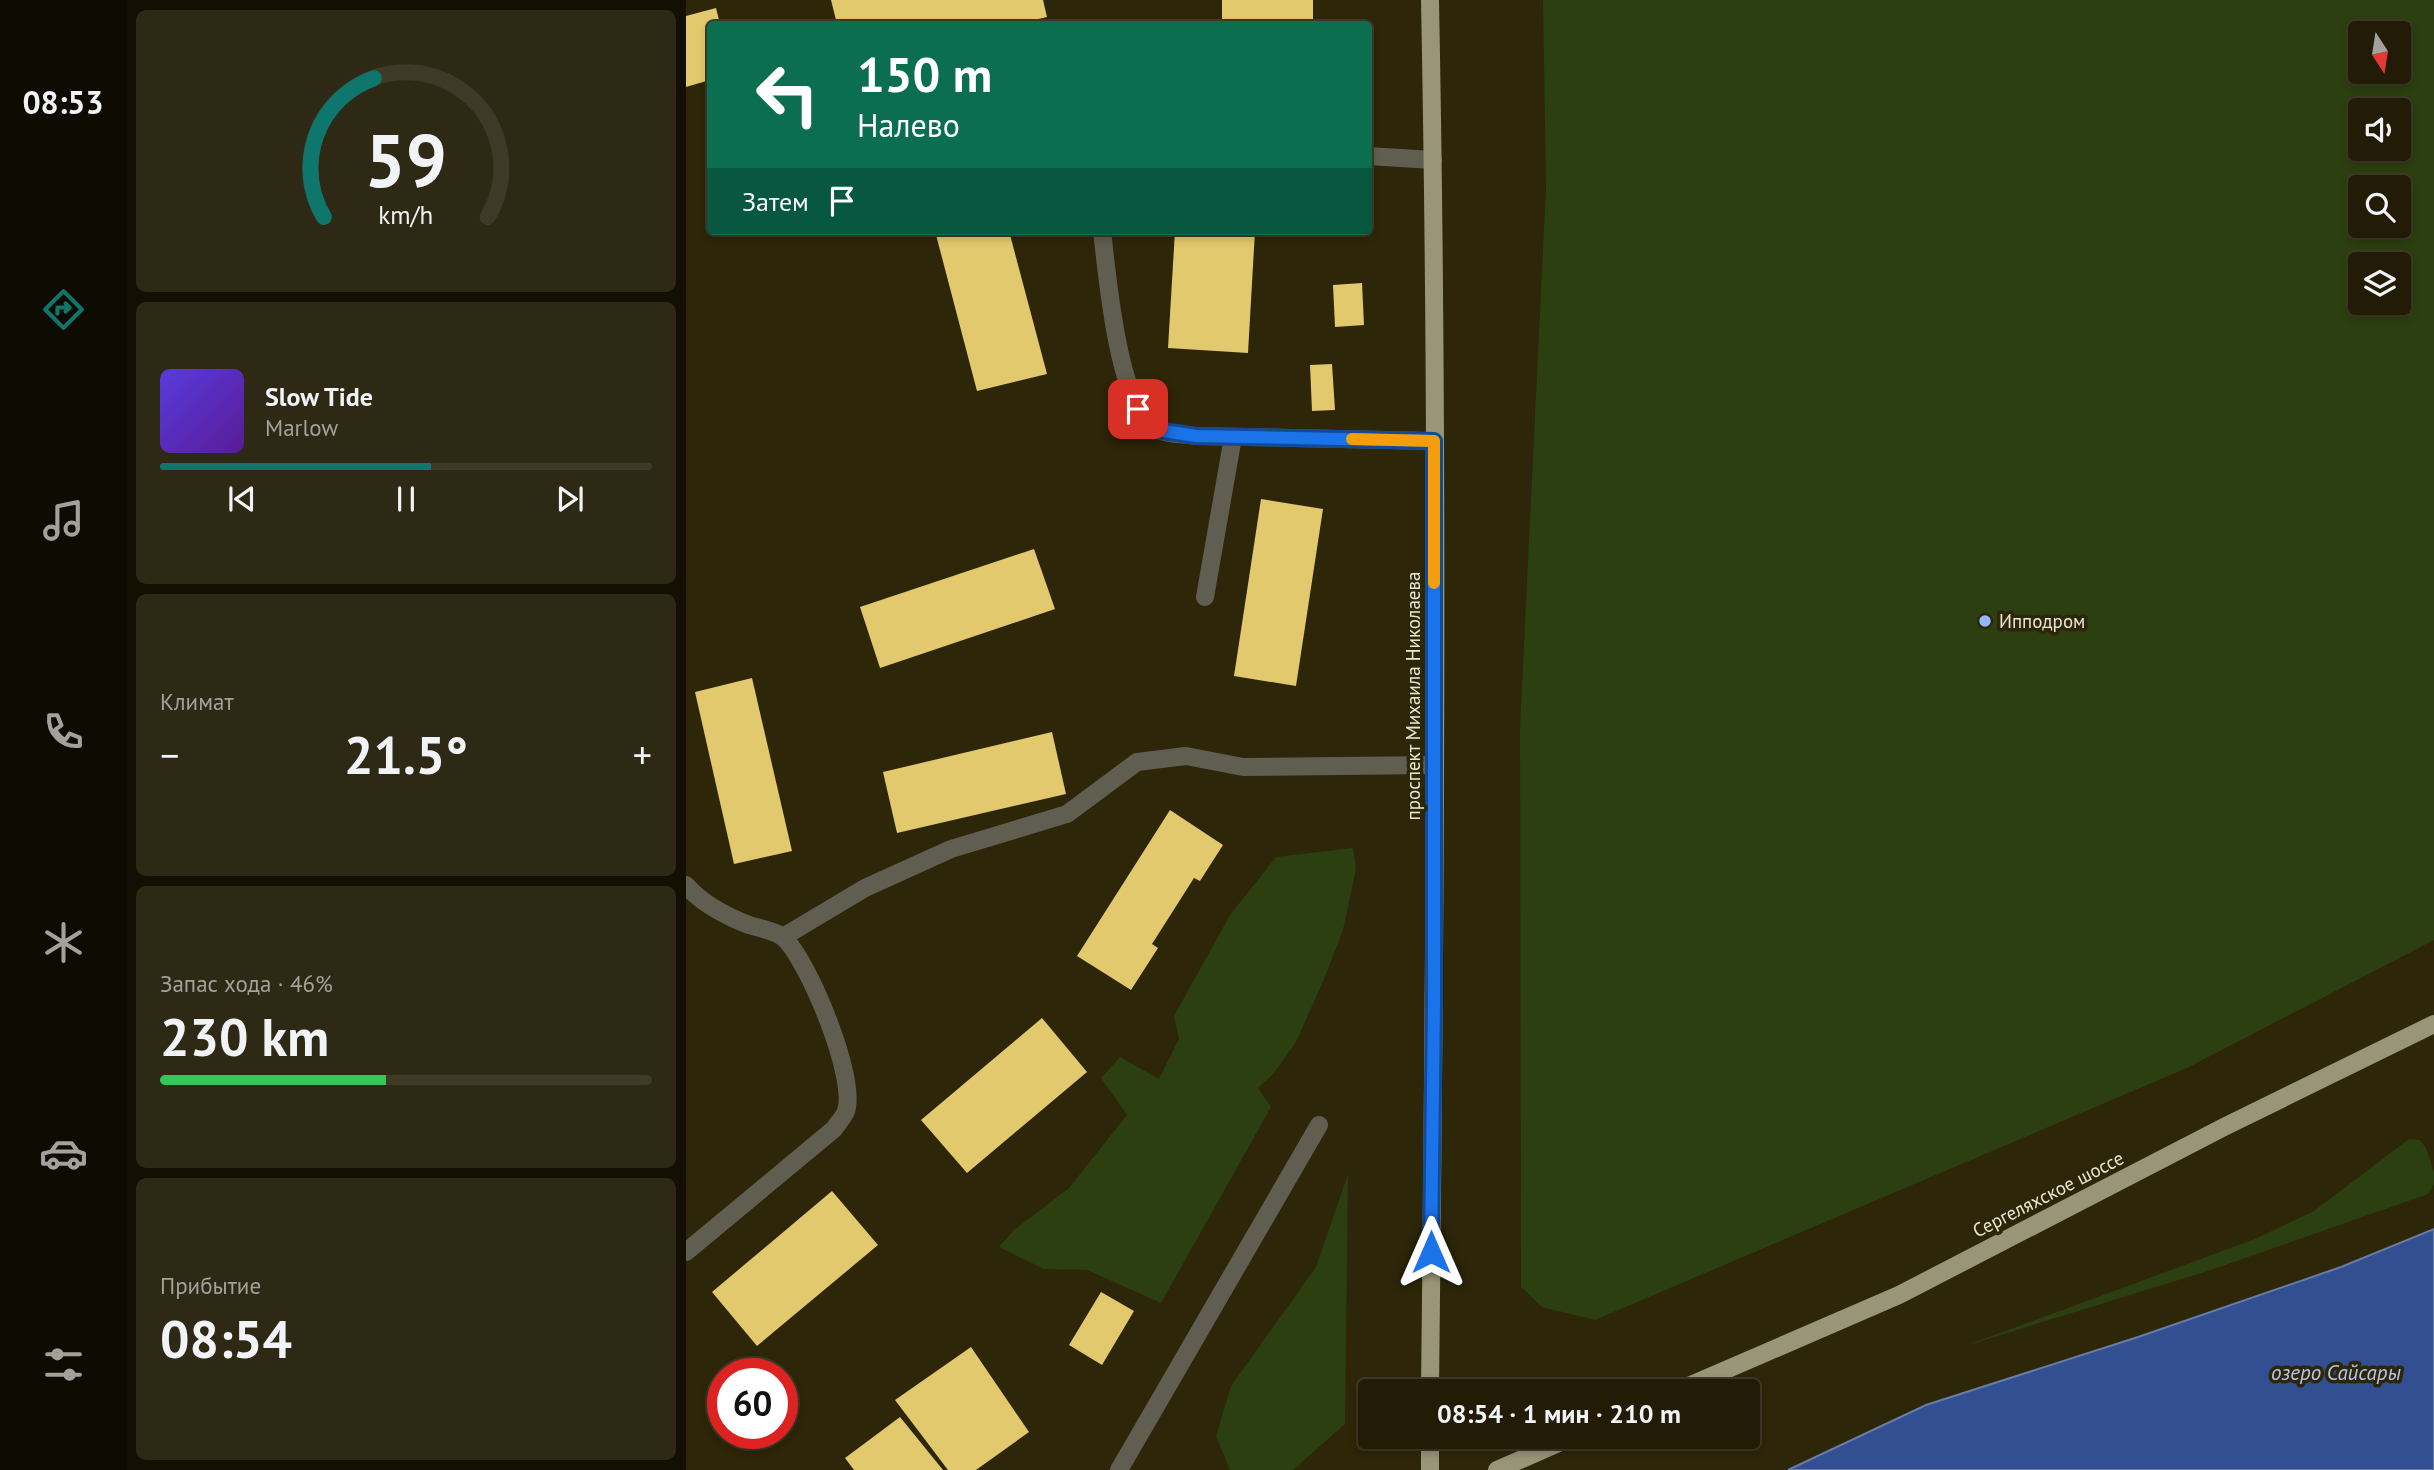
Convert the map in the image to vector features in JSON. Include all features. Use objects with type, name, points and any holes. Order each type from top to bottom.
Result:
[{"type":"main road","name":"проспект Михаила Николаева","points":[[1430,0],[1434,441],[1434,1002],[1430,1379]]},
{"type":"main road","name":"Сергеляхское шоссе","points":[[1705,1379],[1899,1295],[2224,1127],[2434,1024]]},
{"type":"main road","points":[[1430,1449],[1430,1470]]},
{"type":"main road","points":[[1497,1470],[1545,1449]]},
{"type":"lane","points":[[1372,156],[1433,160]]},
{"type":"lane","points":[[1102,235],[1115,339],[1138,409],[1157,430],[1196,436],[1434,441]]},
{"type":"lane","points":[[1205,597],[1233,437]]},
{"type":"lane","points":[[783,937],[865,888],[951,849],[1066,814],[1137,762],[1186,756],[1243,767],[1434,765]]},
{"type":"lane","points":[[686,885],[709,906],[783,937],[817,989],[848,1087],[846,1111],[834,1129],[686,1252]]},
{"type":"lane","points":[[1119,1470],[1320,1125]]},
{"type":"green space","name":"Ипподром","points":[[1543,0],[2434,0],[2434,940],[2187,1068],[1595,1320],[1542,1307],[1521,1287],[1520,728],[1546,187]]},
{"type":"green space","points":[[1353,848],[1356,869],[1343,930],[1324,979],[1296,1042],[1274,1073],[1258,1088],[1271,1107],[1161,1303],[1087,1270],[1044,1269],[999,1247],[1014,1230],[1069,1188],[1127,1115],[1101,1078],[1120,1057],[1159,1079],[1179,1039],[1174,1016],[1230,915],[1276,857]]},
{"type":"green space","points":[[2409,1139],[2420,1140],[2426,1148],[2434,1172],[2434,1184],[2428,1194],[2211,1270],[1962,1347],[2255,1239],[2314,1211]]},
{"type":"green space","points":[[1348,1174],[1345,1424],[1293,1470],[1230,1470],[1216,1436],[1231,1386],[1316,1267]]},
{"type":"water","name":"озеро Сайсары","points":[[2434,1229],[2434,1470],[1788,1470],[1926,1405],[2138,1337],[2341,1267]]},
{"type":"building","points":[[831,0],[1043,0],[1047,17],[1030,21],[836,21]]},
{"type":"building","points":[[1222,0],[1313,0],[1313,21],[1222,21]]},
{"type":"building","points":[[716,8],[719,21],[707,21],[707,81],[686,87],[686,16]]},
{"type":"building","points":[[936,235],[1010,235],[1047,374],[977,391]]},
{"type":"building","points":[[1175,235],[1255,235],[1248,353],[1168,348]]},
{"type":"building","points":[[1362,283],[1364,325],[1335,327],[1333,285]]},
{"type":"building","points":[[1332,364],[1335,410],[1312,411],[1310,365]]},
{"type":"building","points":[[1261,499],[1323,509],[1296,686],[1234,676]]},
{"type":"building","points":[[1034,549],[1055,609],[880,668],[860,607]]},
{"type":"building","points":[[752,678],[792,851],[734,864],[695,692]]},
{"type":"building","points":[[1052,732],[1066,794],[897,833],[883,772]]},
{"type":"building","points":[[1170,810],[1223,845],[1200,881],[1194,878],[1152,944],[1158,948],[1131,990],[1077,956]]},
{"type":"building","points":[[1042,1018],[1087,1072],[967,1173],[921,1120]]},
{"type":"building","points":[[832,1191],[878,1245],[757,1346],[712,1292]]},
{"type":"building","points":[[1101,1292],[1134,1311],[1102,1365],[1069,1345]]},
{"type":"building","points":[[971,1347],[1029,1432],[976,1470],[948,1470],[895,1400]]},
{"type":"building","points":[[900,1417],[943,1470],[854,1470],[845,1458]]},
{"type":"slow traffic","points":[[1352,439],[1434,441],[1434,583]]},
{"type":"place","name":"Ипподром","points":[[1985,621]]},
{"type":"route","points":[[1138,409],[1157,430],[1196,436],[1434,441],[1431,1252]]}]
